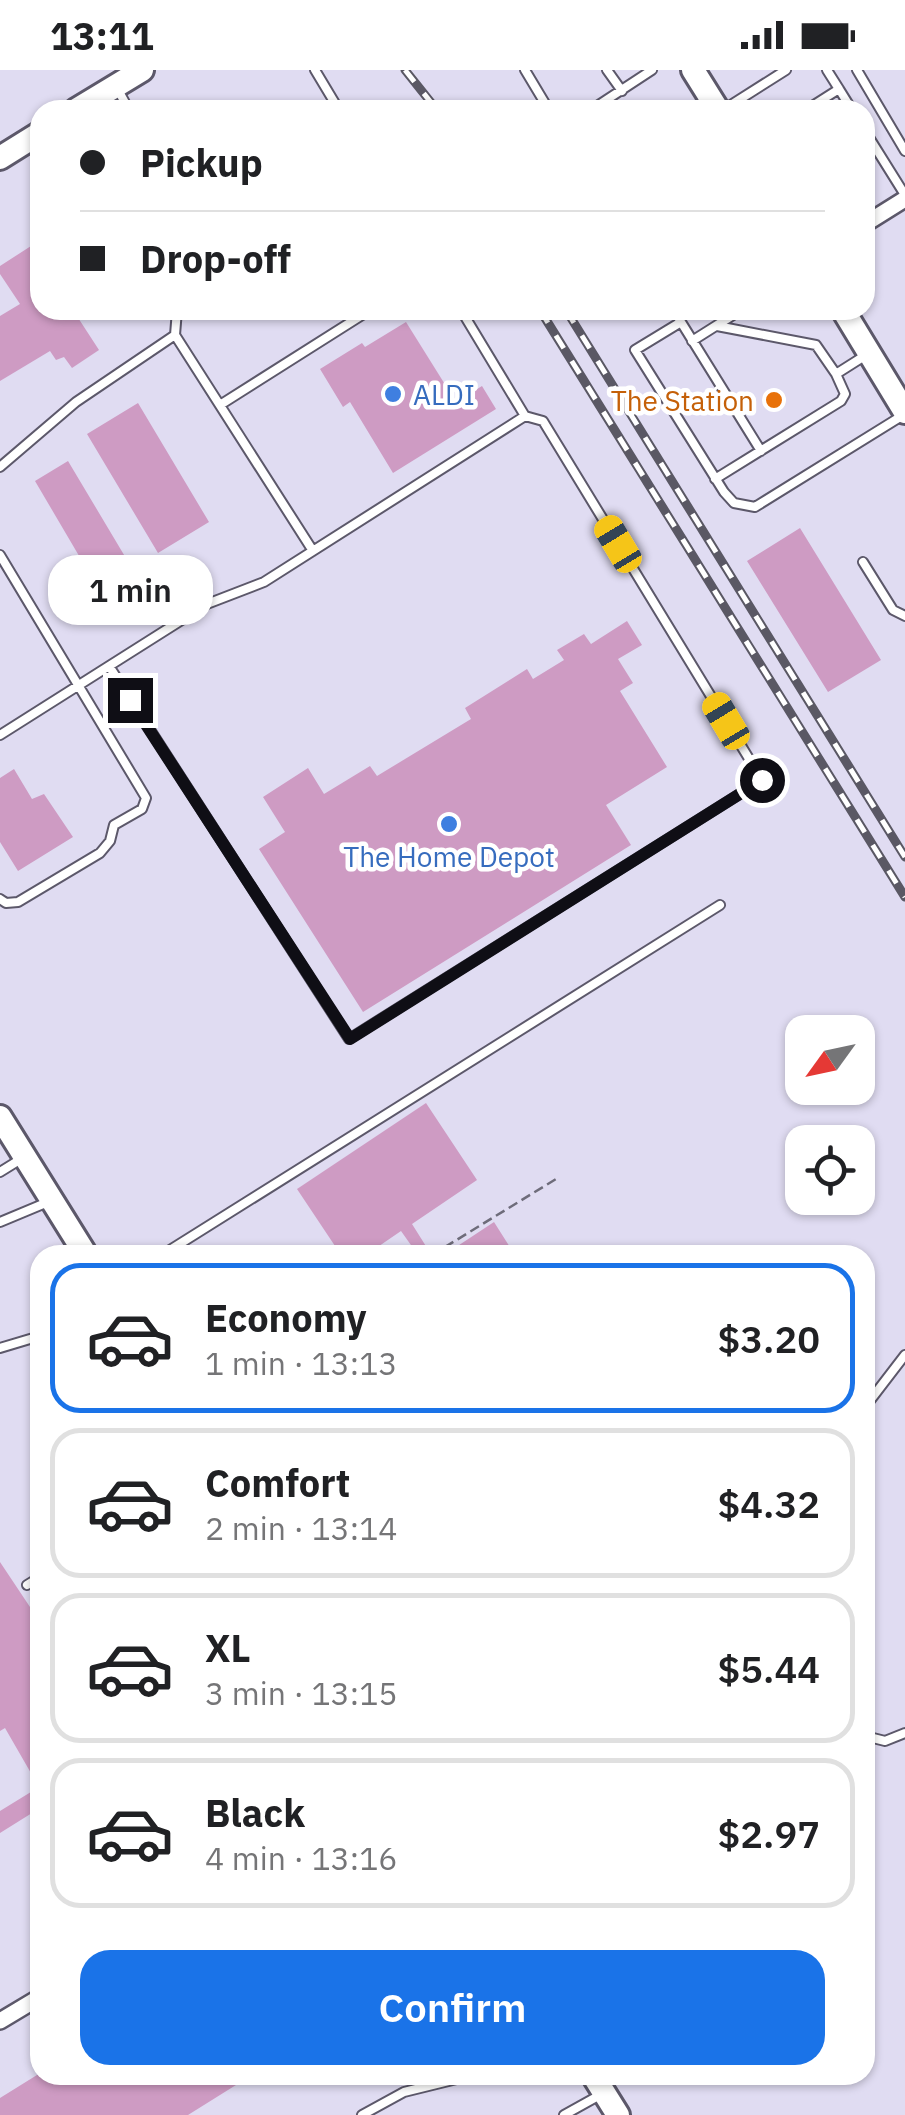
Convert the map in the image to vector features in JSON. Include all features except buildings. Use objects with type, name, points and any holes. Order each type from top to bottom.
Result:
[{"type":"main road","points":[[87,100],[110,78],[142,70]]},
{"type":"main road","points":[[693,70],[713,100]]},
{"type":"main road","points":[[0,158],[30,139]]},
{"type":"main road","points":[[849,320],[905,413]]},
{"type":"main road","points":[[0,1117],[80,1245]]},
{"type":"main road","points":[[600,2085],[618,2115]]},
{"type":"street","points":[[875,217],[905,197]]},
{"type":"street","points":[[0,2022],[30,2003]]},
{"type":"lane","points":[[315,70],[333,100]]},
{"type":"lane","points":[[525,70],[544,100]]},
{"type":"lane","points":[[607,70],[622,91]]},
{"type":"lane","points":[[607,100],[652,70]]},
{"type":"lane","points":[[728,100],[786,70]]},
{"type":"lane","points":[[827,70],[845,100]]},
{"type":"lane","points":[[857,70],[875,100]]},
{"type":"lane","points":[[110,78],[124,100]]},
{"type":"lane","points":[[821,100],[838,89]]},
{"type":"lane","points":[[875,100],[905,151]]},
{"type":"lane","points":[[875,148],[905,197]]},
{"type":"lane","points":[[176,320],[175,335],[314,551]]},
{"type":"lane","points":[[220,405],[354,320]]},
{"type":"lane","points":[[109,666],[350,1039],[762,780],[543,421],[525,416],[467,320]]},
{"type":"lane","points":[[692,341],[725,320]]},
{"type":"lane","points":[[760,451],[681,322],[636,350],[734,503],[755,506],[905,413]]},
{"type":"lane","points":[[716,326],[816,345],[844,390],[841,401],[716,479]]},
{"type":"lane","points":[[0,467],[76,402],[175,335]]},
{"type":"lane","points":[[836,374],[869,353]]},
{"type":"lane","points":[[0,736],[207,604],[264,582],[525,416]]},
{"type":"lane","points":[[0,556],[146,798],[142,808],[114,825],[110,841],[100,853],[18,902],[0,899]]},
{"type":"lane","points":[[863,562],[893,610],[905,616]]},
{"type":"lane","points":[[178,1245],[720,905]]},
{"type":"lane","points":[[0,1172],[24,1156]]},
{"type":"lane","points":[[0,1222],[52,1200]]},
{"type":"lane","points":[[0,1348],[30,1339]]},
{"type":"lane","points":[[875,1394],[905,1355]]},
{"type":"lane","points":[[875,1738],[885,1741],[905,1732]]},
{"type":"lane","points":[[362,2115],[404,2092],[432,2085]]},
{"type":"lane","points":[[564,2115],[598,2085]]},
{"type":"path","points":[[448,1245],[556,1178]]},
{"type":"railway","points":[[405,70],[429,100]]},
{"type":"railway","points":[[546,320],[905,897]]},
{"type":"railway","points":[[572,320],[905,857]]},
{"type":"place","name":"ALDI","points":[[393,394]]},
{"type":"place","name":"The Station","points":[[774,400]]},
{"type":"place","name":"The Home Depot","points":[[449,824]]},
{"type":"route","points":[[130,700],[350,1039],[762,780]]}]
